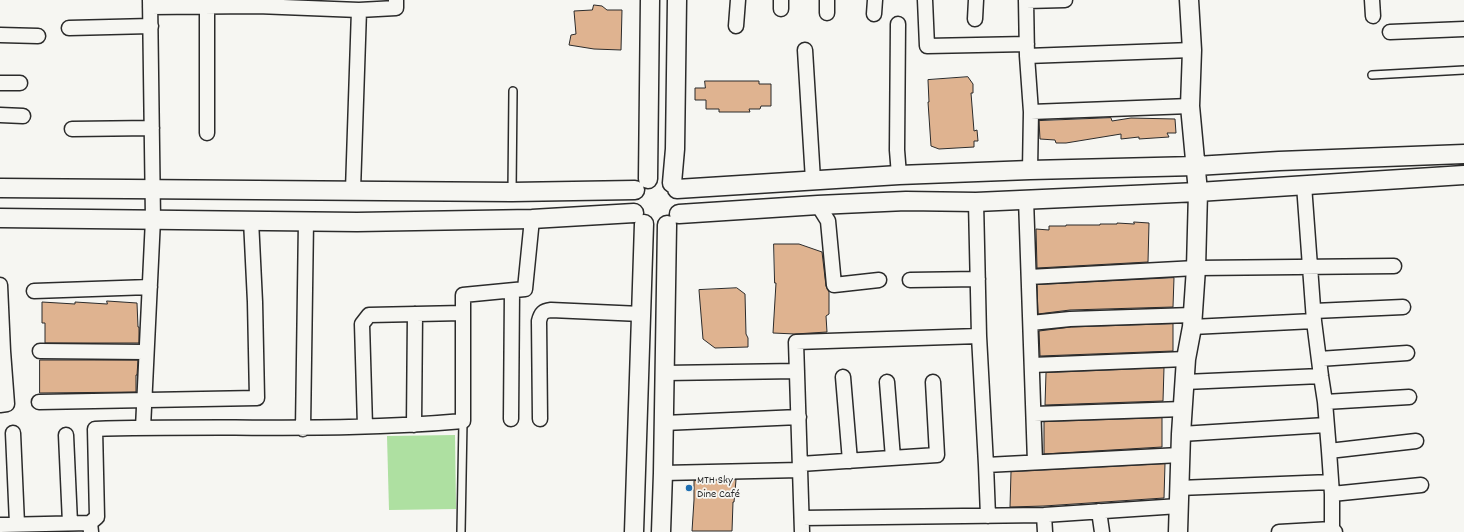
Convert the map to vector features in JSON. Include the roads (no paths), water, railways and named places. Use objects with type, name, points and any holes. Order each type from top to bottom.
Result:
[{"type":"street","points":[[143,428],[145,352],[153,219],[150,4],[203,4],[359,10],[396,8],[396,0]]},
{"type":"street","points":[[648,148],[650,0]]},
{"type":"street","points":[[660,0],[662,63],[666,102],[675,149]]},
{"type":"street","points":[[668,0],[657,104],[641,185],[632,197],[632,205],[639,218],[652,227],[659,227],[673,220],[818,205],[906,201],[976,202],[1198,192],[1464,175]]},
{"type":"street","points":[[661,532],[665,373],[673,220],[681,206],[681,197],[675,186],[677,0]]},
{"type":"street","points":[[736,26],[738,0]]},
{"type":"street","points":[[874,14],[875,0]]},
{"type":"street","points":[[925,0],[927,46],[1027,50],[1192,50]]},
{"type":"street","points":[[975,19],[976,0]]},
{"type":"street","points":[[1030,170],[1031,112],[1027,50],[1026,1],[1065,0]]},
{"type":"street","points":[[1178,532],[1180,434],[1186,359],[1192,321],[1196,268],[1198,192],[1190,106],[1192,50],[1189,0]]},
{"type":"street","points":[[1372,0],[1373,16]]},
{"type":"street","points":[[203,4],[207,133]]},
{"type":"street","points":[[353,190],[359,10]]},
{"type":"street","points":[[898,24],[896,150],[898,175]]},
{"type":"street","points":[[69,28],[150,26]]},
{"type":"street","points":[[1390,32],[1464,29]]},
{"type":"street","points":[[0,35],[38,36]]},
{"type":"street","points":[[805,50],[813,180]]},
{"type":"street","points":[[0,83],[20,83]]},
{"type":"street","points":[[1031,112],[1190,106]]},
{"type":"street","points":[[0,115],[23,116]]},
{"type":"street","points":[[72,129],[152,128]]},
{"type":"street","points":[[0,188],[512,192],[641,185],[660,178],[675,186],[898,175],[1196,166],[1279,161],[1464,154]]},
{"type":"street","points":[[1279,532],[1334,531],[1325,402],[1320,376],[1314,316],[1304,185]]},
{"type":"street","points":[[1026,199],[1035,462]]},
{"type":"street","points":[[976,202],[979,336],[988,516]]},
{"type":"street","points":[[818,205],[828,221],[834,285],[879,280]]},
{"type":"street","points":[[0,218],[357,222],[639,218]]},
{"type":"street","points":[[634,532],[641,314],[639,218]]},
{"type":"street","points":[[0,525],[17,524],[39,528],[70,523],[90,527],[97,517],[95,429],[414,426],[463,421],[462,295],[525,289],[532,219]]},
{"type":"street","points":[[39,402],[257,398],[255,302],[251,220]]},
{"type":"street","points":[[303,428],[306,221]]},
{"type":"street","points":[[1029,277],[1196,268],[1394,266]]},
{"type":"street","points":[[910,280],[978,279]]},
{"type":"street","points":[[0,285],[1,351],[7,404],[0,405]]},
{"type":"street","points":[[34,291],[150,287]]},
{"type":"street","points":[[511,419],[512,290]]},
{"type":"street","points":[[1031,323],[1070,319],[1192,321],[1314,316],[1403,307]]},
{"type":"street","points":[[540,418],[541,314],[545,311],[551,310],[641,314]]},
{"type":"street","points":[[414,426],[415,314]]},
{"type":"street","points":[[365,426],[362,324],[369,315],[463,314]]},
{"type":"street","points":[[802,532],[796,342],[979,336]]},
{"type":"street","points":[[40,352],[145,352]]},
{"type":"street","points":[[1319,359],[1407,353]]},
{"type":"street","points":[[1032,365],[1186,359]]},
{"type":"street","points":[[665,373],[797,371]]},
{"type":"street","points":[[1185,382],[1320,376]]},
{"type":"street","points":[[843,377],[850,460]]},
{"type":"street","points":[[887,382],[893,458]]},
{"type":"street","points":[[663,473],[800,467],[850,460],[937,455],[933,382]]},
{"type":"street","points":[[1325,402],[1409,397]]},
{"type":"street","points":[[1034,414],[1182,408]]},
{"type":"street","points":[[664,423],[798,417]]},
{"type":"street","points":[[1180,434],[1326,425]]},
{"type":"street","points":[[13,433],[17,524]]},
{"type":"street","points":[[66,435],[70,523]]},
{"type":"street","points":[[1329,451],[1416,441]]},
{"type":"street","points":[[986,464],[1180,455]]},
{"type":"street","points":[[1179,488],[1332,488],[1422,485]]},
{"type":"street","points":[[802,518],[1044,515],[1179,506]]},
{"type":"street","points":[[1100,511],[1102,532]]},
{"type":"street","points":[[1044,515],[1045,532]]},
{"type":"lane","points":[[1372,75],[1464,70]]},
{"type":"lane","points":[[512,192],[513,90]]},
{"type":"lane","points":[[461,532],[463,421]]},
{"type":"place","name":"MTH Sky Dine Café","points":[[689,488]]}]
